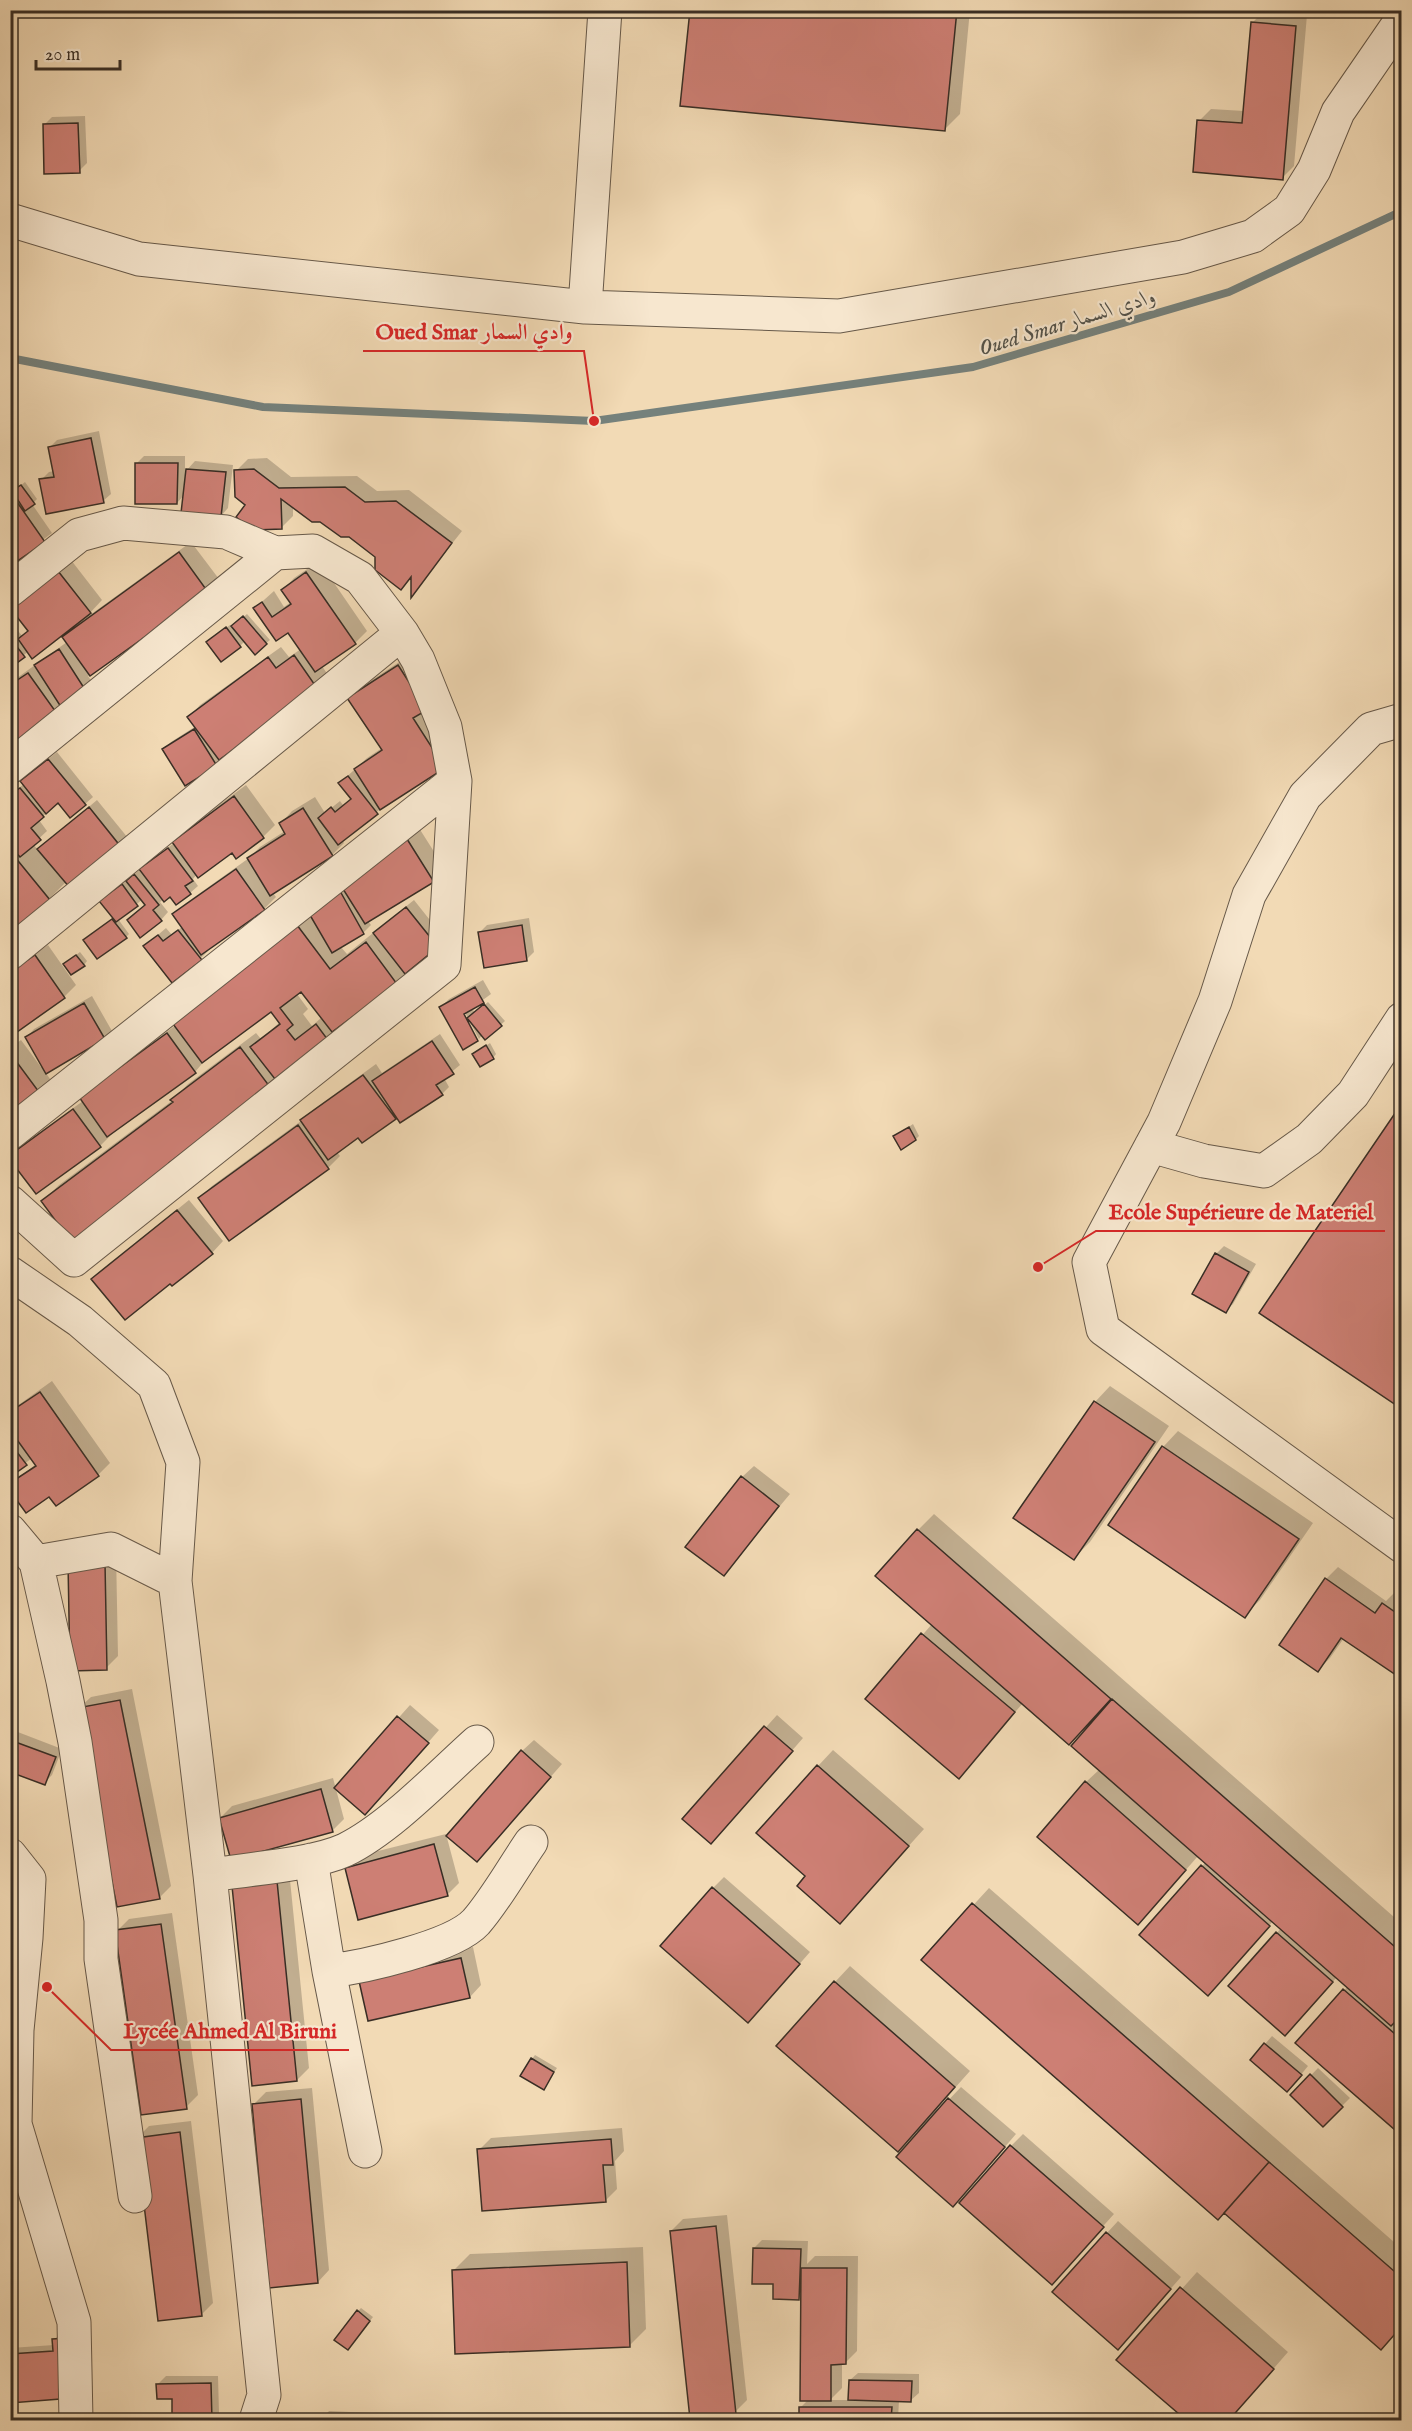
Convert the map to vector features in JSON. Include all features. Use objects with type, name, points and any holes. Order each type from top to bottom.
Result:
[{"type":"street","points":[[585,307],[605,10]]},
{"type":"street","points":[[10,220],[139,259],[585,307],[839,316],[1183,257],[1253,236],[1289,210],[1314,170],[1338,112],[1401,19]]},
{"type":"street","points":[[10,590],[79,535],[123,523],[226,532],[275,553],[313,551],[360,578],[402,633],[418,660],[445,727],[455,781],[444,965],[74,1260],[10,1202]]},
{"type":"street","points":[[10,767],[275,553]]},
{"type":"street","points":[[10,953],[402,633]]},
{"type":"street","points":[[1401,720],[1371,729],[1305,796],[1249,895],[1215,1001],[1164,1122],[1089,1262],[1103,1329],[1401,1546]]},
{"type":"street","points":[[10,1133],[455,781]]},
{"type":"street","points":[[1151,1146],[1204,1161],[1264,1171],[1309,1139],[1353,1094],[1401,1019]]},
{"type":"street","points":[[10,1273],[80,1321],[154,1385],[183,1462],[175,1581],[210,1875],[264,2395],[256,2421]]},
{"type":"street","points":[[10,1531],[36,1562],[75,1742],[101,1920],[100,1959],[135,2196]]},
{"type":"street","points":[[36,1562],[111,1549],[175,1581]]},
{"type":"street","points":[[210,1875],[311,1860],[345,1850],[380,1829],[477,1742]]},
{"type":"street","points":[[329,1971],[350,1968],[443,1942],[475,1923],[531,1842]]},
{"type":"street","points":[[10,1855],[29,1879],[26,1938],[14,2030],[16,2147],[74,2322],[76,2421]]},
{"type":"street","points":[[311,1860],[329,1971],[365,2151]]},
{"type":"building","points":[[690,10],[957,10],[945,131],[680,106]]},
{"type":"building","points":[[1251,22],[1296,26],[1283,180],[1193,172],[1197,120],[1242,123]]},
{"type":"building","points":[[78,123],[80,173],[44,174],[43,124]]},
{"type":"building","points":[[91,438],[104,503],[46,514],[39,479],[54,477],[48,447]]},
{"type":"building","points":[[135,463],[178,463],[177,504],[135,504]]},
{"type":"building","points":[[186,469],[226,472],[221,517],[181,513]]},
{"type":"building","points":[[254,469],[279,488],[345,487],[365,502],[396,501],[452,543],[411,598],[411,577],[401,590],[375,570],[375,557],[349,537],[341,537],[320,522],[312,522],[281,499],[282,529],[253,530],[236,517],[245,505],[235,497],[234,470]]},
{"type":"building","points":[[21,485],[35,504],[25,511],[12,491]]},
{"type":"building","points":[[10,492],[45,542],[10,566]]},
{"type":"building","points":[[179,552],[208,592],[90,676],[62,637]]},
{"type":"building","points":[[58,571],[91,613],[32,659],[18,639],[28,631],[10,608]]},
{"type":"building","points":[[306,572],[356,644],[315,672],[288,633],[276,641],[253,608],[262,602],[272,617],[291,604],[281,590]]},
{"type":"building","points":[[243,616],[267,644],[255,655],[231,626]]},
{"type":"building","points":[[226,627],[241,647],[221,662],[206,642]]},
{"type":"building","points":[[10,638],[25,657],[10,668]]},
{"type":"building","points":[[59,649],[86,691],[61,707],[34,665]]},
{"type":"building","points":[[294,655],[317,688],[219,760],[187,717],[268,657],[276,668]]},
{"type":"building","points":[[398,665],[427,710],[413,718],[445,768],[380,810],[354,769],[382,750],[347,698]]},
{"type":"building","points":[[28,673],[58,715],[10,747],[10,685]]},
{"type":"building","points":[[194,729],[217,766],[185,786],[162,749]]},
{"type":"building","points":[[48,759],[86,805],[70,818],[58,803],[46,814],[20,781]]},
{"type":"building","points":[[348,776],[378,814],[338,845],[318,818],[331,807],[335,812],[351,799],[338,783]]},
{"type":"building","points":[[20,788],[44,817],[31,828],[41,840],[20,857],[10,846],[10,795]]},
{"type":"building","points":[[234,796],[264,838],[236,859],[232,853],[198,878],[172,842]]},
{"type":"building","points":[[89,807],[121,847],[70,888],[37,849]]},
{"type":"building","points":[[303,808],[333,856],[270,896],[247,858],[285,834],[279,823]]},
{"type":"building","points":[[407,839],[434,882],[365,924],[338,881]]},
{"type":"building","points":[[168,848],[193,881],[185,886],[191,894],[176,905],[170,897],[164,902],[139,869]]},
{"type":"building","points":[[10,851],[50,900],[10,932]]},
{"type":"building","points":[[236,869],[265,910],[201,955],[172,914]]},
{"type":"building","points":[[134,874],[159,905],[153,910],[162,921],[140,938],[127,920],[145,905],[126,881]]},
{"type":"building","points":[[122,884],[138,906],[116,922],[99,901]]},
{"type":"building","points":[[340,891],[364,934],[332,953],[307,910]]},
{"type":"building","points":[[406,907],[438,947],[405,974],[373,933]]},
{"type":"building","points":[[112,919],[127,938],[97,959],[83,940]]},
{"type":"building","points":[[297,925],[330,969],[366,942],[397,984],[332,1032],[301,992],[280,1008],[293,1025],[287,1030],[295,1040],[316,1024],[328,1040],[275,1079],[250,1047],[280,1024],[271,1012],[202,1063],[170,1020]]},
{"type":"building","points":[[522,925],[527,961],[484,968],[478,932]]},
{"type":"building","points":[[178,930],[202,960],[172,983],[143,946],[158,935],[163,941]]},
{"type":"building","points":[[35,955],[65,998],[10,1037],[10,972]]},
{"type":"building","points":[[76,955],[85,966],[71,975],[63,964]]},
{"type":"building","points":[[475,987],[484,1003],[464,1014],[478,1041],[463,1050],[439,1007]]},
{"type":"building","points":[[84,1003],[105,1039],[46,1074],[25,1037]]},
{"type":"building","points":[[484,1004],[502,1026],[485,1040],[467,1018]]},
{"type":"building","points":[[167,1033],[196,1073],[107,1137],[79,1097]]},
{"type":"building","points":[[432,1041],[454,1074],[436,1085],[443,1095],[400,1123],[372,1081]]},
{"type":"building","points":[[486,1045],[494,1059],[480,1067],[472,1054]]},
{"type":"building","points":[[240,1047],[270,1087],[169,1163],[172,1167],[72,1243],[41,1201],[173,1102],[170,1100]]},
{"type":"building","points":[[10,1053],[39,1092],[10,1113]]},
{"type":"building","points":[[363,1075],[396,1119],[362,1143],[358,1138],[328,1160],[300,1120]]},
{"type":"building","points":[[1402,1103],[1402,1409],[1259,1313]]},
{"type":"building","points":[[73,1109],[101,1147],[36,1194],[10,1160],[10,1155]]},
{"type":"building","points":[[298,1125],[329,1169],[229,1241],[198,1198]]},
{"type":"building","points":[[909,1127],[916,1140],[901,1150],[893,1136]]},
{"type":"building","points":[[177,1210],[213,1254],[172,1286],[170,1284],[125,1320],[91,1279]]},
{"type":"building","points":[[1215,1253],[1249,1272],[1226,1313],[1192,1294]]},
{"type":"building","points":[[40,1392],[99,1476],[56,1506],[49,1497],[26,1513],[10,1491],[10,1483],[36,1466],[10,1430],[10,1412]]},
{"type":"building","points":[[1094,1401],[1155,1442],[1074,1560],[1013,1518]]},
{"type":"building","points":[[10,1443],[27,1465],[10,1477]]},
{"type":"building","points":[[1162,1446],[1299,1539],[1245,1618],[1108,1525]]},
{"type":"building","points":[[741,1476],[779,1506],[724,1576],[685,1547]]},
{"type":"building","points":[[917,1529],[1111,1699],[1069,1745],[875,1576]]},
{"type":"building","points":[[68,1563],[105,1563],[107,1670],[70,1671]]},
{"type":"building","points":[[1325,1578],[1375,1613],[1382,1603],[1402,1617],[1402,1679],[1341,1638],[1318,1672],[1279,1645]]},
{"type":"building","points":[[921,1633],[1015,1712],[959,1779],[865,1699]]},
{"type":"building","points":[[1112,1699],[1402,1953],[1402,2015],[1391,2026],[1071,1746]]},
{"type":"building","points":[[120,1700],[160,1899],[117,1907],[77,1708]]},
{"type":"building","points":[[397,1716],[429,1743],[365,1815],[334,1788]]},
{"type":"building","points":[[764,1726],[793,1751],[711,1844],[682,1819]]},
{"type":"building","points":[[10,1740],[56,1757],[45,1785],[10,1772]]},
{"type":"building","points":[[521,1750],[551,1777],[477,1862],[446,1836]]},
{"type":"building","points":[[817,1765],[909,1846],[840,1924],[797,1886],[805,1876],[756,1833]]},
{"type":"building","points":[[1085,1781],[1186,1870],[1138,1925],[1037,1837]]},
{"type":"building","points":[[321,1789],[333,1832],[231,1860],[219,1818]]},
{"type":"building","points":[[434,1844],[448,1896],[358,1920],[345,1868]]},
{"type":"building","points":[[1201,1865],[1270,1926],[1208,1996],[1139,1935]]},
{"type":"building","points":[[277,1881],[297,2081],[252,2086],[232,1886]]},
{"type":"building","points":[[712,1887],[800,1964],[748,2023],[660,1946]]},
{"type":"building","points":[[972,1903],[1269,2162],[1218,2220],[921,1960]]},
{"type":"building","points":[[161,1924],[187,2109],[141,2115],[115,1930]]},
{"type":"building","points":[[1276,1932],[1333,1982],[1285,2036],[1228,1986]]},
{"type":"building","points":[[461,1958],[470,1998],[368,2021],[359,1981]]},
{"type":"building","points":[[834,1981],[955,2087],[898,2152],[776,2046]]},
{"type":"building","points":[[1343,1989],[1402,2040],[1402,2136],[1295,2043]]},
{"type":"building","points":[[1264,2043],[1302,2075],[1287,2092],[1250,2060]]},
{"type":"building","points":[[531,2058],[554,2072],[544,2090],[520,2076]]},
{"type":"building","points":[[1310,2074],[1343,2107],[1323,2127],[1290,2095]]},
{"type":"building","points":[[948,2098],[1005,2147],[953,2207],[896,2157]]},
{"type":"building","points":[[301,2099],[318,2283],[269,2288],[252,2104]]},
{"type":"building","points":[[180,2132],[202,2316],[158,2321],[136,2138]]},
{"type":"building","points":[[611,2139],[613,2165],[603,2165],[606,2202],[482,2211],[477,2149]]},
{"type":"building","points":[[1010,2145],[1104,2227],[1052,2285],[959,2203]]},
{"type":"building","points":[[1269,2162],[1402,2278],[1402,2326],[1381,2350],[1224,2213]]},
{"type":"building","points":[[716,2226],[736,2414],[690,2419],[670,2231]]},
{"type":"building","points":[[1106,2232],[1171,2289],[1118,2350],[1052,2292]]},
{"type":"building","points":[[753,2248],[801,2249],[799,2300],[773,2299],[773,2284],[752,2284]]},
{"type":"building","points":[[627,2262],[630,2347],[455,2354],[452,2270]]},
{"type":"building","points":[[801,2268],[847,2268],[846,2364],[831,2365],[831,2401],[800,2401]]},
{"type":"building","points":[[1180,2287],[1274,2369],[1229,2420],[1186,2420],[1116,2360]]},
{"type":"building","points":[[357,2310],[370,2321],[348,2350],[334,2340]]},
{"type":"building","points":[[68,2338],[73,2398],[10,2403],[10,2354],[53,2351],[52,2339]]},
{"type":"building","points":[[849,2380],[912,2381],[911,2402],[848,2400]]},
{"type":"building","points":[[211,2383],[212,2420],[172,2420],[172,2399],[157,2399],[156,2384]]},
{"type":"building","points":[[799,2407],[892,2407],[891,2420],[799,2420]]},
{"type":"waterway","name":"Oued Smar وادي السمار","points":[[10,358],[263,407],[594,421],[973,367],[1229,292],[1402,211]]},
{"type":"place","name":"Oued Smar وادي السمار","points":[[594,421]]},
{"type":"place","name":"Ecole Supérieure de Materiel","points":[[1038,1267]]},
{"type":"place","name":"Lycée Ahmed Al Biruni","points":[[47,1987]]}]
